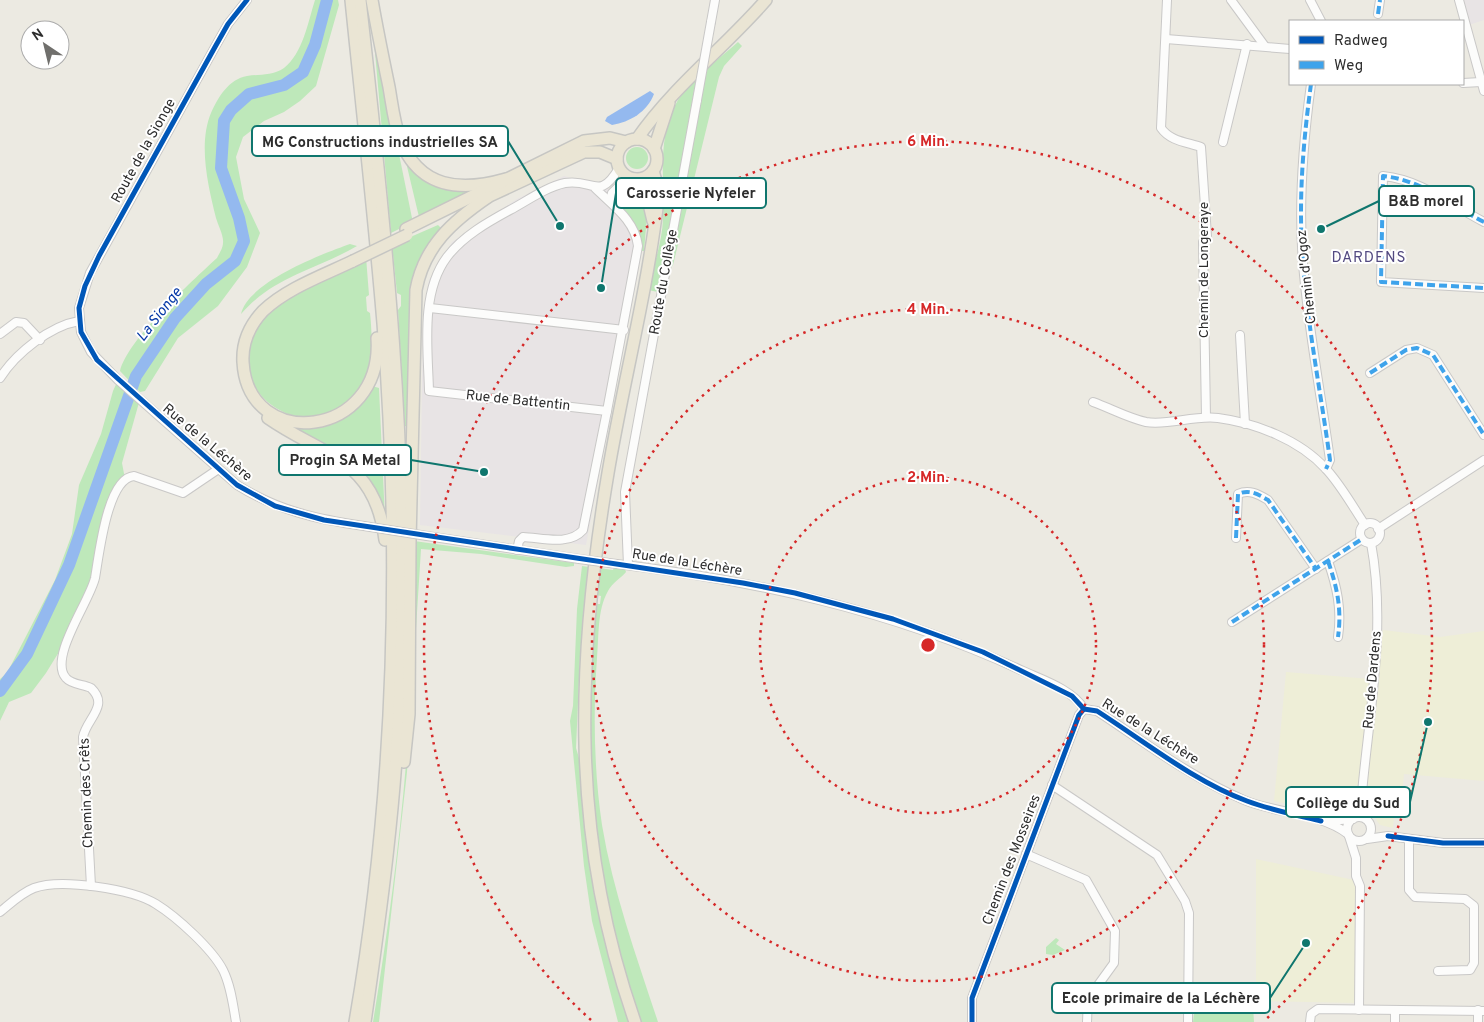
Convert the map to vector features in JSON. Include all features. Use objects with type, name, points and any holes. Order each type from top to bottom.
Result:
[{"type":"highway","points":[[344,0],[372,270],[377,343],[376,357],[363,394],[345,412],[332,419],[314,423],[283,419],[260,402],[247,381],[243,356],[250,330],[263,312],[280,298],[352,258]]},
{"type":"highway","points":[[351,0],[383,325],[391,492],[392,593],[391,686],[384,791],[373,904],[355,1022]]},
{"type":"highway","points":[[360,0],[379,178],[396,372],[402,551],[402,654],[396,771],[385,881],[365,1022]]},
{"type":"highway","points":[[372,0],[398,132],[412,160],[431,177],[451,185],[477,186],[506,179]]},
{"type":"highway","points":[[618,164],[620,148],[632,141],[672,96],[727,43],[766,0]]},
{"type":"highway","points":[[654,149],[672,96]]},
{"type":"highway","points":[[392,593],[382,523],[374,499],[365,483],[337,456],[282,427],[262,413],[245,392],[238,368],[240,337],[249,319],[259,306],[287,287],[406,232],[506,179],[584,141],[610,138],[646,142],[654,149],[657,160],[653,171],[648,176],[632,178]]},
{"type":"highway","points":[[406,232],[488,197],[584,152],[600,152],[618,164],[632,178],[649,204],[654,225]]},
{"type":"highway","points":[[635,1022],[610,936],[595,856],[586,778],[584,686],[589,599],[598,534],[658,203],[653,171]]},
{"type":"highway","points":[[372,1022],[391,879],[409,714],[416,290],[424,262],[439,237],[454,222],[488,197]]},
{"type":"street","name":"Route de la Sionge","points":[[79,321],[81,297],[94,264],[220,39],[247,0]]},
{"type":"street","name":"Route du Collège","points":[[628,565],[625,492],[715,0]]},
{"type":"street","name":"Chemin de Longeraye","points":[[1167,0],[1160,128],[1166,135],[1174,139],[1201,147],[1207,236],[1203,242],[1206,417]]},
{"type":"street","points":[[1231,0],[1264,45]]},
{"type":"street","points":[[1310,0],[1320,20]]},
{"type":"street","points":[[1378,14],[1380,0]]},
{"type":"street","points":[[1458,0],[1462,20]]},
{"type":"street","points":[[1166,39],[1264,45],[1289,49]]},
{"type":"street","points":[[1466,42],[1482,82],[1484,92]]},
{"type":"street","points":[[1222,142],[1248,44]]},
{"type":"street","points":[[1464,83],[1482,82]]},
{"type":"street","name":"Chemin d'Ogoz","points":[[1311,85],[1302,147],[1301,206],[1303,263],[1330,460],[1326,469]]},
{"type":"street","points":[[595,188],[608,184],[618,164]]},
{"type":"street","points":[[1484,222],[1416,183],[1403,178],[1382,176],[1381,282],[1484,288]]},
{"type":"street","points":[[610,201],[612,193],[632,178]]},
{"type":"street","name":"Rue de Battentin","points":[[595,188],[573,182],[556,186],[478,229],[456,247],[443,262],[433,289],[430,308],[429,391],[607,411]]},
{"type":"street","points":[[517,550],[519,541],[523,537],[566,540],[578,535],[583,530],[624,330],[638,246],[633,228],[610,201],[595,188]]},
{"type":"street","points":[[430,308],[624,330]]},
{"type":"street","points":[[0,378],[9,365],[59,326],[79,321]]},
{"type":"street","name":"Rue de la Léchère","points":[[79,321],[91,352],[118,380],[217,470],[237,485],[275,506],[324,520],[628,565],[795,593],[893,620],[983,652],[1072,696],[1084,709],[1097,711],[1181,765],[1236,796],[1265,807],[1321,821],[1337,827],[1349,835]]},
{"type":"street","points":[[0,334],[16,322],[24,323],[40,340]]},
{"type":"street","points":[[1240,335],[1244,424]]},
{"type":"street","points":[[1370,373],[1406,350],[1417,348],[1433,355],[1484,434]]},
{"type":"street","points":[[1093,402],[1147,422],[1206,417],[1244,424],[1282,437],[1310,455],[1326,469],[1365,525]]},
{"type":"street","points":[[1378,528],[1484,460]]},
{"type":"street","name":"Rue de la Léchère","points":[[134,476],[183,493],[217,470]]},
{"type":"street","name":"Chemin des Crêts","points":[[91,886],[83,737],[87,726],[97,711],[98,700],[91,688],[66,679],[62,672],[62,665],[68,639],[92,590],[106,518],[115,493],[123,480],[134,476]]},
{"type":"street","points":[[1236,538],[1238,494],[1244,491],[1257,494],[1268,500],[1316,569]]},
{"type":"street","points":[[1373,524],[1378,528],[1379,538],[1371,543],[1362,539],[1360,531],[1365,525],[1373,524]]},
{"type":"street","points":[[1232,622],[1362,539]]},
{"type":"street","name":"Rue de Dardens","points":[[1356,818],[1378,618],[1377,575],[1371,543]]},
{"type":"street","points":[[1328,561],[1336,583],[1341,614],[1338,636]]},
{"type":"street","name":"Chemin des Mosseires","points":[[972,1022],[972,998],[1079,715],[1084,709]]},
{"type":"street","points":[[1052,786],[1157,855],[1185,902],[1189,913],[1188,1022]]},
{"type":"street","points":[[1359,1010],[1360,886],[1356,876],[1356,858],[1348,826],[1356,818],[1369,822],[1388,836]]},
{"type":"street","name":"Rue de la Léchère","points":[[1321,821],[1356,818]]},
{"type":"street","points":[[1356,858],[1372,829],[1369,822]]},
{"type":"street","points":[[1349,835],[1356,841],[1388,836],[1409,840],[1484,843]]},
{"type":"street","points":[[1409,840],[1409,890],[1416,897],[1465,899],[1474,906],[1474,963],[1470,970],[1438,971]]},
{"type":"street","points":[[1026,854],[1086,880],[1116,931],[1114,963],[1088,999],[1087,1022]]},
{"type":"street","points":[[0,912],[24,894],[37,888],[54,884],[91,886],[137,896],[155,904],[175,918],[222,968],[228,984],[236,1022]]},
{"type":"street","points":[[1310,1022],[1311,1014],[1318,1009],[1481,1011],[1478,1022]]},
{"type":"street","points":[[1395,1011],[1395,1022]]},
{"type":"shaded area","points":[[1458,0],[1484,0],[1484,20],[1466,26]]},
{"type":"shaded area","points":[[564,176],[627,194],[645,235],[586,545],[420,525],[423,313],[429,280],[452,242],[517,199]]},
{"type":"shaded area","points":[[1383,630],[1440,637],[1484,631],[1484,781],[1404,774],[1402,795],[1396,795],[1393,828],[1380,825],[1367,801],[1368,764]]},
{"type":"shaded area","points":[[1286,672],[1370,679],[1357,799],[1350,812],[1335,815],[1274,801]]},
{"type":"shaded area","points":[[1256,859],[1354,880],[1358,884],[1357,1003],[1256,1001]]},
{"type":"green space","points":[[315,0],[338,0],[339,5],[316,86],[300,101],[284,112],[264,121],[243,137],[236,157],[244,199],[260,233],[247,267],[218,306],[178,338],[145,391],[140,392],[120,371],[125,358],[147,328],[217,258],[222,247],[223,237],[216,218],[207,179],[205,138],[211,113],[221,95],[235,81],[247,76],[275,72],[284,68],[290,62],[304,37]]},
{"type":"green space","points":[[374,41],[376,41],[412,218],[411,223],[391,233]]},
{"type":"green space","points":[[738,42],[742,46],[724,66],[719,77],[673,265],[670,269],[704,84],[694,91],[658,292],[648,290],[662,228],[664,143],[671,114],[678,100],[690,84]]},
{"type":"green space","points":[[633,147],[641,147],[648,154],[648,162],[641,169],[633,169],[626,162],[626,154]]},
{"type":"green space","points":[[405,158],[410,162],[474,190],[419,217]]},
{"type":"green space","points":[[626,187],[637,191],[647,216],[644,251],[641,251],[640,241],[616,204],[617,192]]},
{"type":"green space","points":[[438,225],[442,229],[419,267],[410,427],[405,426],[398,310],[401,306],[401,295],[397,293],[392,245]]},
{"type":"green space","points":[[350,244],[357,246],[281,282],[254,301],[241,314],[247,302],[271,280],[305,262]]},
{"type":"green space","points":[[366,257],[369,295],[366,297],[367,311],[370,313],[372,336],[367,373],[351,401],[329,415],[304,418],[280,410],[260,395],[249,373],[249,346],[264,317],[272,309],[297,292]]},
{"type":"green space","points":[[118,380],[140,399],[122,463],[125,479],[118,486],[94,582],[70,634],[46,673],[31,693],[9,702],[0,721],[0,679],[7,673],[55,580],[72,534],[79,485],[101,434]]},
{"type":"green space","points":[[372,386],[379,388],[385,519],[366,480],[280,420],[312,425],[332,422],[350,409]]},
{"type":"green space","points":[[414,541],[574,563],[574,566],[566,567],[481,554],[421,549],[407,772],[379,1022],[373,1022],[385,945],[404,790],[412,669]]},
{"type":"green space","points":[[582,566],[589,567],[580,657],[576,748],[579,758],[591,858],[603,924],[630,1022],[618,1022],[592,921],[584,866],[570,721],[573,706],[577,609]]},
{"type":"green space","points":[[614,567],[625,569],[626,572],[610,588],[604,598],[600,615],[595,700],[597,784],[602,825],[612,875],[626,925],[658,1022],[641,1022],[628,982],[616,942],[607,901],[594,817],[589,733],[589,680],[595,604],[600,604],[601,596],[596,595],[599,568],[613,570]]},
{"type":"green space","points":[[1056,938],[1059,940],[1056,944],[1065,950],[1053,955],[1046,954],[1046,947]]},
{"type":"green space","points":[[1195,1005],[1253,1006],[1254,1022],[1193,1022]]},
{"type":"water","points":[[650,91],[654,94],[647,106],[631,119],[612,125],[605,121],[607,117]]},
{"type":"waterway","name":"La Sionge","points":[[0,691],[27,654],[69,565],[136,376],[175,318],[206,284],[235,261],[244,241],[239,218],[221,168],[224,121],[231,110],[249,94],[284,85],[303,72],[315,45],[327,0]]},
{"type":"marked path","points":[[1378,14],[1380,0]]},
{"type":"marked path","points":[[1311,85],[1302,173],[1301,218],[1308,312],[1330,460],[1326,469]]},
{"type":"marked path","points":[[1484,222],[1410,182],[1383,176],[1381,282],[1484,288]]},
{"type":"marked path","points":[[1370,373],[1406,350],[1417,348],[1433,355],[1484,435]]},
{"type":"marked path","points":[[1236,538],[1238,494],[1246,492],[1257,494],[1268,500],[1316,569]]},
{"type":"marked path","points":[[1232,622],[1362,539]]},
{"type":"marked path","points":[[1328,561],[1338,598],[1338,637]]},
{"type":"cycle path","points":[[247,0],[228,24],[99,256],[85,286],[79,308],[81,332],[97,360],[237,485],[275,506],[324,520],[743,583],[795,593],[893,619],[983,652],[1072,696],[1084,709]]},
{"type":"cycle path","points":[[1084,709],[1097,711],[1189,772],[1228,793],[1265,807],[1321,821]]},
{"type":"cycle path","points":[[972,1022],[972,998],[1079,715],[1084,709]]},
{"type":"cycle path","points":[[1388,836],[1443,843],[1484,843]]},
{"type":"place","name":"MG Constructions industrielles SA","points":[[560,226]]},
{"type":"place","name":"B&B morel","points":[[1321,229]]},
{"type":"place","name":"Carosserie Nyfeler","points":[[601,288]]},
{"type":"place","name":"Progin SA Metal","points":[[484,472]]},
{"type":"place","name":"Collège du Sud","points":[[1428,722]]},
{"type":"place","name":"Ecole primaire de la Léchère","points":[[1306,943]]},
{"type":"district","name":"DARDENS","points":[[1369,258]]}]
